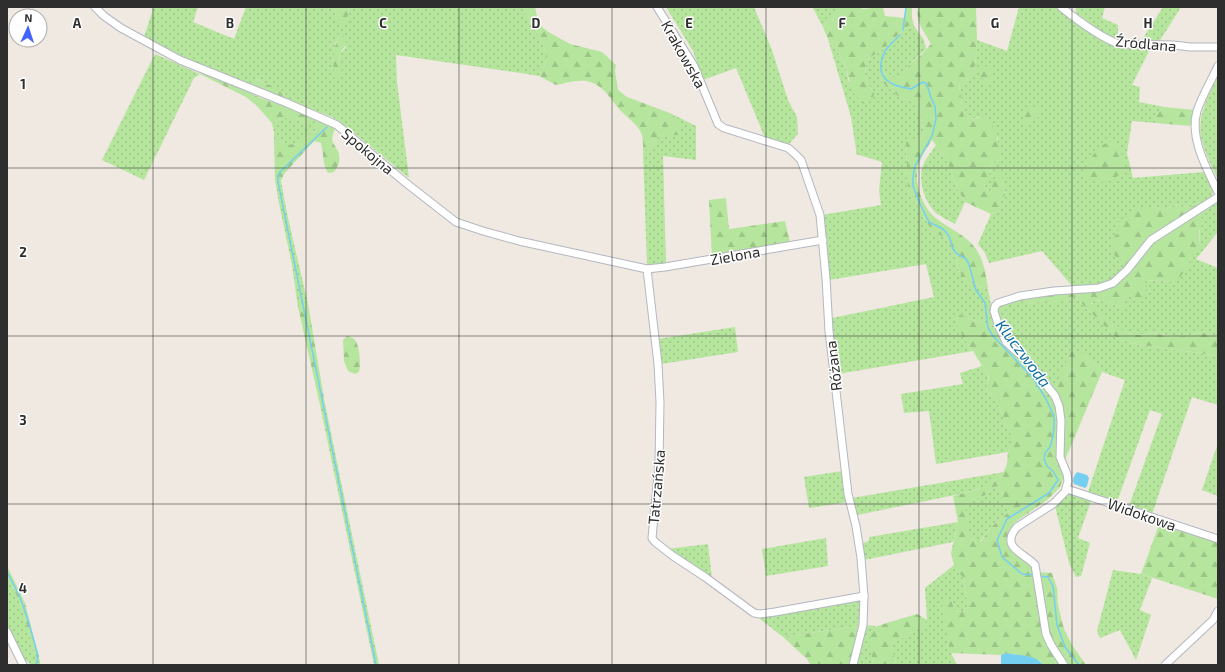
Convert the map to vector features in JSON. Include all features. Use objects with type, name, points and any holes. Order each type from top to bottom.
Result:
[{"type":"street","name":"Spokojna","points":[[96,7],[104,16],[121,28],[180,60],[287,103],[337,125],[406,183],[456,222],[519,241],[647,269]]},
{"type":"street","name":"Krakowska","points":[[657,7],[694,66],[718,124]]},
{"type":"street","name":"Źródlana","points":[[1061,7],[1112,42],[1120,44],[1218,47]]},
{"type":"street","points":[[1218,66],[1197,113],[1195,129],[1198,145],[1218,192]]},
{"type":"street","name":"Różana","points":[[718,124],[724,128],[788,148],[793,152],[800,160],[820,215],[829,331],[848,494],[856,526],[861,558],[864,596],[863,625],[853,665]]},
{"type":"street","points":[[1064,665],[1046,634],[1035,565],[1019,553],[1012,545],[1013,532],[1017,527],[1053,504],[1067,489],[1067,474],[1060,456],[1061,420],[1059,406],[1055,396],[1028,362],[1006,342],[994,311],[995,306],[998,303],[1020,296],[1054,291],[1099,288],[1113,283],[1151,240],[1218,197]]},
{"type":"street","name":"Zielona","points":[[647,269],[665,268],[823,240]]},
{"type":"street","name":"Tatrzańska","points":[[647,269],[658,364],[660,402],[659,465],[652,538],[673,556],[705,577],[754,613],[760,614],[775,612],[864,596]]},
{"type":"street","name":"Widokowa","points":[[1067,489],[1218,539]]},
{"type":"street","points":[[1165,665],[1213,620],[1218,611]]},
{"type":"street","points":[[7,632],[23,665]]},
{"type":"green space","points":[[148,7],[198,7],[193,22],[234,39],[246,7],[334,7],[336,18],[347,21],[349,7],[522,7],[541,39],[546,61],[539,76],[396,55],[397,82],[409,178],[348,128],[332,117],[283,99],[285,93],[256,79],[249,84],[179,57],[144,37],[153,9]],"holes":[[[339,36],[346,47],[340,54],[339,62],[333,65],[335,44]]]},
{"type":"green space","points":[[334,7],[349,7],[347,21],[341,24],[336,18]]},
{"type":"green space","points":[[522,7],[535,7],[538,21],[543,28],[550,33],[570,44],[602,52],[616,65],[615,71],[618,90],[627,97],[670,113],[678,119],[681,135],[659,135],[651,149],[643,151],[642,135],[638,128],[597,85],[583,81],[574,81],[556,85],[539,76],[545,64],[545,52],[541,39]]},
{"type":"green space","points":[[666,7],[754,7],[772,50],[788,100],[797,117],[798,134],[788,145],[765,138],[736,68],[703,80],[693,51]]},
{"type":"green space","points":[[843,7],[861,7],[862,9],[883,7],[885,16],[904,18],[906,7],[912,7],[914,26],[908,26],[883,49],[866,60],[865,78],[874,93],[873,100],[864,104],[853,93],[844,62],[828,39],[823,27],[844,8]]},
{"type":"green space","points":[[918,7],[976,7],[977,40],[974,76],[959,84],[964,117],[970,119],[985,117],[993,126],[995,131],[1001,159],[992,164],[990,173],[984,184],[986,190],[992,190],[991,186],[997,173],[1003,173],[1002,182],[1005,195],[1000,202],[1000,211],[991,214],[965,202],[958,190],[946,159],[932,140],[918,167],[917,181],[924,203],[932,215],[963,236],[976,249],[983,263],[988,289],[978,287],[977,283],[969,284],[960,280],[961,275],[957,267],[955,249],[944,237],[935,233],[931,229],[924,218],[920,207],[913,201],[908,190],[905,172],[907,165],[906,141],[910,136],[916,143],[924,135],[920,113],[911,101],[898,96],[882,82],[880,73],[901,78],[909,65],[931,44],[919,22],[917,12]]},
{"type":"green space","points":[[1019,7],[1055,7],[1112,44],[1151,47],[1132,85],[1140,87],[1139,102],[1164,107],[1155,116],[1156,123],[1132,121],[1127,153],[1133,178],[1204,172],[1213,190],[1212,198],[1197,208],[1196,206],[1183,207],[1175,205],[1165,210],[1152,207],[1125,269],[1112,281],[1099,286],[1074,288],[1042,251],[989,263],[985,253],[978,244],[991,214],[1000,211],[1000,202],[1005,195],[1002,182],[990,191],[986,190],[984,183],[990,173],[992,164],[1001,159],[997,145],[998,138],[980,117],[970,119],[964,117],[959,84],[974,76],[977,40],[1007,51]]},
{"type":"green space","points":[[1076,7],[1105,7],[1102,18],[1118,25],[1118,42],[1076,13]]},
{"type":"green space","points":[[1163,7],[1181,7],[1159,42],[1140,43]]},
{"type":"green space","points":[[813,8],[844,8],[823,27]]},
{"type":"green space","points":[[908,26],[914,26],[924,40],[926,49],[909,65],[901,78],[880,73],[880,77],[882,82],[898,96],[911,101],[920,113],[924,135],[916,143],[906,141],[907,165],[905,172],[908,190],[913,201],[920,207],[924,218],[935,233],[944,237],[955,249],[957,267],[961,275],[969,284],[977,283],[978,287],[988,289],[995,326],[959,315],[965,340],[973,351],[838,374],[832,318],[934,297],[926,264],[829,280],[822,215],[881,205],[879,190],[882,162],[856,154],[851,117],[828,39],[844,62],[849,82],[874,93],[865,78],[866,60],[883,49]]},
{"type":"green space","points":[[343,35],[346,44],[340,54],[339,62],[343,65],[340,79],[336,80],[334,78],[334,51],[339,36]]},
{"type":"green space","points":[[155,54],[200,74],[194,78],[144,180],[102,160]]},
{"type":"green space","points":[[982,66],[994,68],[992,84],[984,85],[984,79],[980,77]]},
{"type":"green space","points":[[202,72],[261,98],[311,116],[307,123],[297,119],[286,118],[272,123],[257,106],[246,97],[200,74]]},
{"type":"green space","points":[[1218,76],[1218,181],[1202,141],[1201,124],[1204,107]]},
{"type":"green space","points":[[255,79],[285,92],[283,99],[249,84]]},
{"type":"green space","points":[[1032,107],[1039,109],[1040,114],[1038,118],[1029,124],[1025,123],[1025,113]]},
{"type":"green space","points":[[1164,107],[1194,110],[1190,126],[1156,123],[1155,116]]},
{"type":"green space","points":[[670,113],[696,126],[696,160],[663,156],[666,263],[647,266],[643,151],[651,149],[659,135],[678,119]]},
{"type":"green space","points":[[311,116],[316,119],[317,130],[290,146],[283,141],[274,142],[272,123],[290,118],[307,123]]},
{"type":"green space","points":[[316,119],[335,128],[332,140],[338,151],[339,157],[336,170],[328,173],[324,162],[321,143],[314,141],[284,174],[281,181],[275,180],[274,142],[283,141],[290,145],[317,130]]},
{"type":"green space","points":[[1111,141],[1122,153],[1123,171],[1110,181],[1103,182],[1089,179],[1084,175],[1085,166],[1100,146]]},
{"type":"green space","points":[[936,145],[946,159],[958,190],[965,202],[955,224],[936,213],[928,203],[923,190],[921,176],[922,169],[925,161]]},
{"type":"green space","points":[[275,180],[281,181],[308,304],[298,307],[292,265]]},
{"type":"green space","points":[[726,198],[729,229],[785,221],[790,242],[712,256],[709,200]]},
{"type":"green space","points":[[1215,202],[1218,202],[1218,232],[1196,259],[1218,268],[1218,337],[1200,332],[1187,337],[1171,336],[1151,332],[1148,334],[1137,335],[1123,331],[1091,305],[1094,300],[1103,301],[1122,307],[1126,296],[1145,280],[1173,282],[1200,245],[1199,213]]},
{"type":"green space","points":[[1175,205],[1183,207],[1196,206],[1204,223],[1199,230],[1200,245],[1178,281],[1145,280],[1147,288],[1142,300],[1126,296],[1122,307],[1103,301],[1094,300],[1091,304],[1123,331],[1137,335],[1148,334],[1151,332],[1183,337],[1191,336],[1200,332],[1218,337],[1218,357],[1140,345],[1118,339],[1075,297],[1050,305],[1046,300],[1027,304],[1026,299],[1115,285],[1129,273],[1116,258],[1109,242],[1118,233],[1117,222],[1126,222],[1136,209],[1152,207],[1165,210]]},
{"type":"green space","points":[[1075,297],[1118,339],[1140,345],[1218,357],[1218,405],[1192,397],[1152,514],[1129,506],[1162,414],[1150,410],[1117,502],[1088,492],[1125,380],[1102,372],[1083,354],[1055,391],[1040,370],[1013,346],[1001,326],[998,314],[999,309],[1002,305],[1008,302],[1026,299],[1027,304],[1046,300],[1050,304]]},
{"type":"green space","points":[[308,304],[325,404],[320,405],[298,307]]},
{"type":"green space","points":[[959,314],[969,319],[995,326],[1040,380],[1052,398],[1057,412],[1064,476],[1060,487],[1047,500],[1014,523],[1009,531],[1009,546],[1014,554],[1030,563],[1033,572],[1052,573],[1057,588],[1058,605],[1064,629],[1072,645],[1086,665],[1043,665],[1040,661],[1030,657],[1007,653],[1001,655],[951,653],[941,608],[947,596],[952,602],[955,612],[963,611],[968,606],[963,577],[955,570],[951,553],[958,522],[953,496],[984,486],[998,478],[1006,467],[1008,450],[1013,437],[995,400],[986,391],[989,378],[988,374],[965,340],[954,319]],"holes":[[[997,486],[1001,488],[1002,499],[1009,512],[990,528],[981,542],[976,542],[969,537],[969,525],[965,508],[972,501],[987,494],[995,487]]]},
{"type":"green space","points":[[735,327],[738,352],[661,364],[658,339]]},
{"type":"green space","points":[[347,336],[354,339],[359,350],[360,369],[359,372],[355,374],[348,371],[344,361],[343,340]]},
{"type":"green space","points":[[1071,348],[1083,354],[1102,372],[1065,460],[1062,452],[1064,415],[1055,391]]},
{"type":"green space","points":[[982,366],[988,377],[986,391],[995,400],[1013,437],[1008,452],[936,464],[929,411],[904,413],[901,394],[963,384],[960,373]]},
{"type":"green space","points":[[325,404],[379,665],[374,665],[320,405]]},
{"type":"green space","points":[[1218,443],[1218,496],[1202,490]]},
{"type":"green space","points":[[842,471],[848,502],[809,508],[804,477]]},
{"type":"green space","points":[[1004,472],[991,484],[965,493],[857,515],[852,498]]},
{"type":"green space","points":[[997,486],[1001,488],[1002,499],[1009,512],[990,528],[980,542],[976,542],[969,537],[969,525],[965,512],[966,506],[972,501],[987,494]]},
{"type":"green space","points":[[1067,493],[1092,498],[1078,538],[1090,543],[1081,576],[1076,577],[1069,563],[1055,506]]},
{"type":"green space","points":[[958,522],[953,542],[864,560],[863,543],[869,541],[869,537]]},
{"type":"green space","points":[[1160,522],[1218,542],[1218,599],[1141,574]]},
{"type":"green space","points":[[826,538],[828,566],[766,576],[762,549]]},
{"type":"green space","points":[[708,544],[712,579],[667,549]]},
{"type":"green space","points":[[954,565],[955,570],[963,577],[968,606],[963,611],[955,612],[952,602],[951,653],[957,665],[896,665],[891,644],[922,627],[927,620],[925,588]]},
{"type":"green space","points":[[7,566],[25,603],[40,661],[37,661],[21,605],[7,575]]},
{"type":"green space","points":[[1113,570],[1141,574],[1152,578],[1140,610],[1151,615],[1136,660],[1120,630],[1100,638],[1097,631]]},
{"type":"green space","points":[[7,575],[21,605],[37,660],[40,661],[40,665],[31,665],[27,661],[25,662],[7,626]]},
{"type":"green space","points":[[861,599],[858,626],[783,637],[755,615]]},
{"type":"green space","points":[[917,614],[927,620],[922,627],[891,644],[896,665],[873,665],[870,636],[873,628]]},
{"type":"green space","points":[[866,625],[876,626],[872,629],[870,646],[873,665],[857,665]]},
{"type":"green space","points":[[858,626],[850,665],[811,665],[807,659],[783,637]]},
{"type":"water","points":[[1077,472],[1087,475],[1089,478],[1085,488],[1074,484],[1073,481]]},
{"type":"water","points":[[1007,653],[1031,657],[1040,661],[1043,665],[1001,665],[1001,655]]},
{"type":"waterway","name":"Kluczwoda","points":[[903,30],[906,7]]},
{"type":"waterway","name":"Kluczwoda","points":[[900,35],[885,51],[881,62],[881,71],[883,76],[895,85],[911,89],[923,82],[927,84],[935,106],[936,119],[932,136],[915,166],[913,177],[913,186],[920,204],[929,222],[943,229],[949,236],[953,249],[956,253],[966,259],[969,264],[976,290],[985,303],[988,328],[993,336],[1033,378],[1046,399],[1054,416],[1053,436],[1050,447],[1045,453],[1044,459],[1047,466],[1053,471],[1058,480],[1049,493],[1007,519],[997,540],[1002,557],[1022,574],[1033,575]]},
{"type":"waterway","points":[[327,127],[280,172],[278,182],[376,665]]},
{"type":"waterway","points":[[7,572],[19,595],[28,620],[38,656],[36,665]]},
{"type":"waterway","name":"Kluczwoda","points":[[1039,576],[1048,577],[1053,586],[1057,625],[1065,647],[1079,665]]}]
